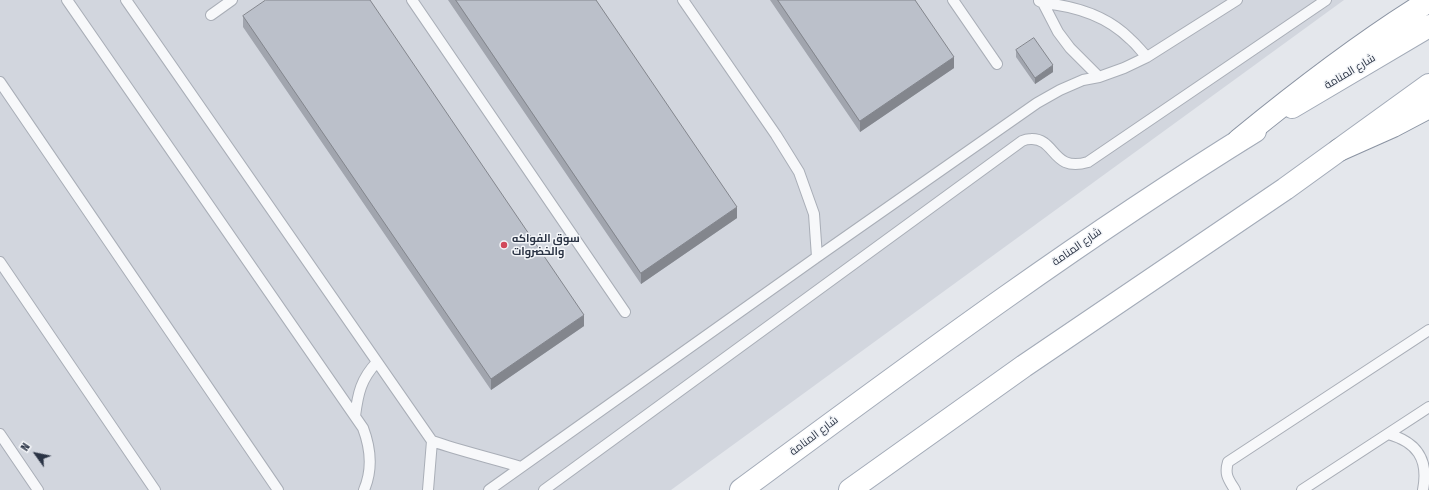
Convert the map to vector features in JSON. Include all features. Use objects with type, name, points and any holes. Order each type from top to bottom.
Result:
[{"type":"main road","points":[[1239,140],[1294,95],[1344,58],[1429,1]]},
{"type":"main road","name":"شارع المنامة","points":[[741,490],[936,346],[1094,235],[1239,140],[1330,84],[1429,26]]},
{"type":"main road","points":[[850,490],[1024,366],[1285,189],[1429,85]]},
{"type":"main road","points":[[1339,150],[1393,126],[1429,107]]},
{"type":"lane","points":[[67,0],[363,428],[368,441],[370,455],[370,469],[364,490]]},
{"type":"lane","points":[[126,0],[432,441],[521,467]]},
{"type":"lane","points":[[211,15],[232,0]]},
{"type":"lane","points":[[412,0],[625,312]]},
{"type":"lane","points":[[683,0],[776,135],[799,172],[814,214],[817,257]]},
{"type":"lane","points":[[953,0],[997,64]]},
{"type":"lane","points":[[489,490],[1037,103],[1060,90],[1083,80],[1099,77],[1124,68],[1147,57],[1237,0]]},
{"type":"lane","points":[[544,490],[1022,141],[1031,139],[1040,141],[1048,146],[1060,160],[1069,164],[1079,165],[1088,162],[1326,0]]},
{"type":"lane","points":[[1042,1],[1081,10],[1110,23],[1130,38],[1147,57]]},
{"type":"lane","points":[[1042,1],[1058,32],[1070,48],[1099,77]]},
{"type":"lane","points":[[0,82],[278,490]]},
{"type":"lane","points":[[0,262],[155,490]]},
{"type":"lane","points":[[1235,490],[1227,477],[1226,470],[1228,462],[1429,330]]},
{"type":"lane","points":[[355,416],[359,390],[363,380],[369,370],[377,362]]},
{"type":"lane","points":[[1302,490],[1429,407]]},
{"type":"lane","points":[[0,434],[38,490]]},
{"type":"lane","points":[[1388,434],[1402,438],[1413,445],[1421,455],[1425,468],[1423,490]]},
{"type":"lane","points":[[428,490],[432,441]]},
{"type":"shaded area","name":"سوق الفواكه والخضروات","points":[[0,0],[1344,0],[671,490],[0,490]]},
{"type":"building","points":[[266,0],[370,0],[584,315],[491,379],[243,16]]},
{"type":"building","points":[[456,0],[596,0],[737,207],[641,273]]},
{"type":"building","points":[[778,0],[915,0],[954,57],[860,121]]},
{"type":"building","points":[[1034,38],[1053,65],[1035,78],[1016,50]]},
{"type":"place","name":"سوق الفواكه والخضروات","points":[[504,245]]}]
